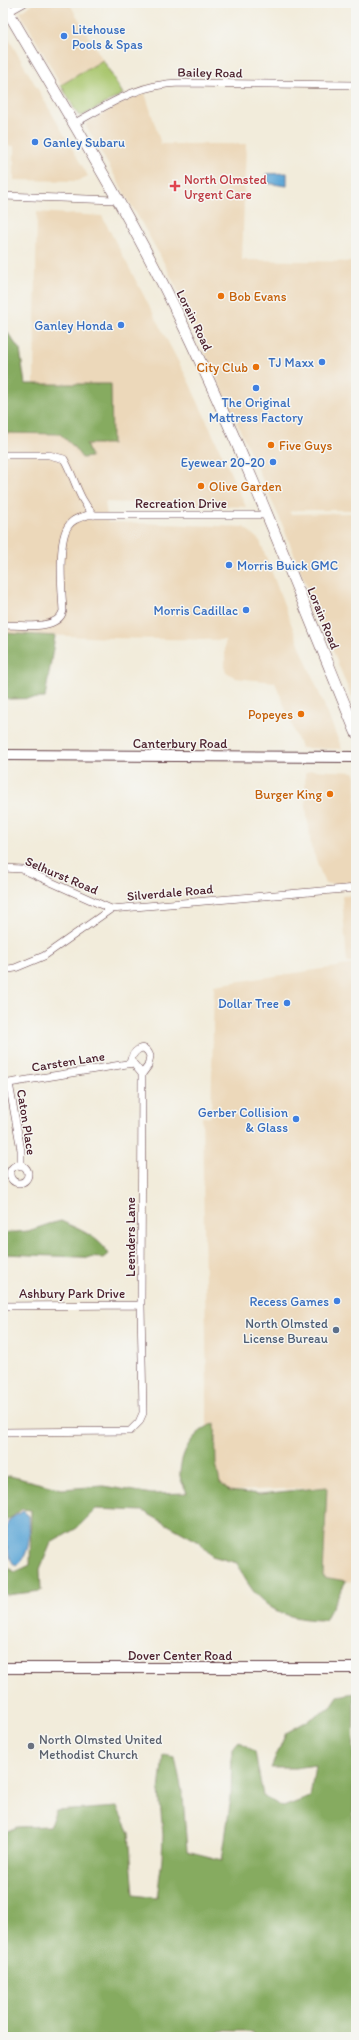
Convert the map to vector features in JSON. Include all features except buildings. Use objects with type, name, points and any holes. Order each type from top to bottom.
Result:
[{"type":"main road","name":"Lorain Road","points":[[6,8],[116,200],[183,325],[244,456],[356,732]]},
{"type":"street","points":[[6,8],[24,3]]},
{"type":"street","name":"Bailey Road","points":[[73,124],[131,93],[154,85],[180,83],[356,85]]},
{"type":"street","points":[[3,196],[116,200]]},
{"type":"street","points":[[3,455],[49,455],[64,459],[70,469],[81,499],[94,514]]},
{"type":"street","name":"Recreation Drive","points":[[3,625],[55,623],[61,618],[63,611],[62,556],[64,535],[68,525],[88,515],[268,515]]},
{"type":"street","name":"Canterbury Road","points":[[3,755],[356,757]]},
{"type":"street","name":"Selhurst Road","points":[[3,868],[22,869],[111,909]]},
{"type":"street","name":"Silverdale Road","points":[[3,970],[15,968],[44,956],[111,909],[356,888]]},
{"type":"street","points":[[136,1050],[146,1050],[150,1056],[150,1062],[142,1074],[133,1064],[133,1053],[136,1050]]},
{"type":"street","name":"Carsten Lane","points":[[6,1083],[133,1064]]},
{"type":"street","name":"Leenders Lane","points":[[3,1432],[130,1431],[139,1422],[143,1413],[141,1305],[142,1074]]},
{"type":"street","name":"Caton Place","points":[[6,1083],[21,1150],[21,1166]]},
{"type":"street","name":"Ashbury Park Drive","points":[[3,1306],[141,1305]]},
{"type":"street","name":"Dover Center Road","points":[[3,1668],[356,1668]]},
{"type":"shaded area","points":[[34,3],[69,3],[103,60],[61,85],[20,12]]},
{"type":"shaded area","points":[[3,29],[88,176],[78,181],[14,180],[14,146],[3,146]]},
{"type":"shaded area","points":[[145,93],[161,144],[246,144],[242,260],[356,262],[356,510],[298,510],[289,512],[291,514],[356,513],[356,695],[351,696],[280,519],[176,287],[161,257],[85,124],[127,100]]},
{"type":"shaded area","points":[[37,212],[102,216],[188,380],[246,507],[105,502],[108,522],[244,527],[260,541],[295,634],[342,749],[301,748],[275,682],[236,678],[225,671],[225,640],[110,638],[3,633],[3,384],[34,384]]},
{"type":"shaded area","points":[[311,770],[354,772],[356,776],[356,882],[325,884],[311,846],[306,808],[305,773]]},
{"type":"shaded area","points":[[356,895],[356,962],[347,963],[342,896]]},
{"type":"shaded area","points":[[356,964],[356,1126],[351,1138],[351,1156],[356,1194],[356,1565],[351,1582],[323,1577],[327,1487],[207,1492],[207,1390],[202,1117],[211,1117],[214,985]]},
{"type":"green space","points":[[103,60],[123,94],[82,116],[78,115],[61,85]]},
{"type":"green space","points":[[3,332],[7,332],[20,350],[25,384],[111,384],[112,444],[86,444],[91,457],[82,458],[73,446],[60,434],[3,433]]},
{"type":"green space","points":[[3,633],[55,636],[45,698],[9,699],[3,697]]},
{"type":"green space","points":[[61,1221],[94,1238],[109,1254],[104,1258],[3,1254],[3,1233],[28,1231]]},
{"type":"green space","points":[[215,1423],[216,1463],[220,1483],[229,1491],[260,1494],[327,1487],[323,1577],[346,1581],[325,1620],[295,1617],[282,1613],[271,1607],[252,1590],[237,1563],[212,1556],[199,1542],[143,1511],[96,1509],[77,1528],[51,1543],[40,1569],[41,1591],[7,1595],[3,1593],[3,1569],[5,1566],[15,1572],[30,1565],[31,1510],[22,1509],[3,1522],[3,1477],[10,1476],[62,1489],[103,1486],[152,1494],[187,1493],[180,1475],[181,1465],[186,1449],[195,1436]]},
{"type":"green space","points":[[354,1693],[353,1832],[356,1833],[356,2037],[254,2037],[253,2031],[219,2031],[218,2037],[3,2037],[3,1833],[17,1827],[49,1826],[56,1811],[117,1807],[129,1833],[134,1895],[157,1898],[163,1835],[159,1791],[163,1755],[175,1757],[183,1796],[187,1851],[222,1860],[231,1797],[232,1749],[239,1741],[255,1752],[263,1796],[283,1807],[310,1797],[315,1765],[296,1768],[271,1768],[286,1733],[330,1708],[338,1696]]},
{"type":"water","points":[[287,173],[287,186],[266,183],[266,174]]},
{"type":"water","points":[[23,1511],[29,1516],[29,1537],[25,1555],[16,1566],[10,1558],[8,1552],[6,1532],[8,1522]]},
{"type":"place","name":"Litehouse Pools & Spas","points":[[64,36]]},
{"type":"place","name":"Ganley Subaru","points":[[35,142]]},
{"type":"place","name":"North Olmsted Urgent Care","points":[[175,186]]},
{"type":"place","name":"Bob Evans","points":[[221,296]]},
{"type":"place","name":"Ganley Honda","points":[[121,325]]},
{"type":"place","name":"TJ Maxx","points":[[322,362]]},
{"type":"place","name":"City Club","points":[[256,367]]},
{"type":"place","name":"The Original Mattress Factory","points":[[256,388]]},
{"type":"place","name":"Five Guys","points":[[271,445]]},
{"type":"place","name":"Eyewear 20-20","points":[[273,462]]},
{"type":"place","name":"Olive Garden","points":[[201,486]]},
{"type":"place","name":"Morris Buick GMC","points":[[229,565]]},
{"type":"place","name":"Morris Cadillac","points":[[246,610]]},
{"type":"place","name":"Popeyes","points":[[301,714]]},
{"type":"place","name":"Burger King","points":[[330,794]]},
{"type":"place","name":"Dollar Tree","points":[[287,1003]]},
{"type":"place","name":"Gerber Collision & Glass","points":[[296,1119]]},
{"type":"place","name":"Recess Games","points":[[337,1301]]},
{"type":"place","name":"North Olmsted License Bureau","points":[[336,1330]]},
{"type":"place","name":"North Olmsted United Methodist Church","points":[[31,1746]]}]
